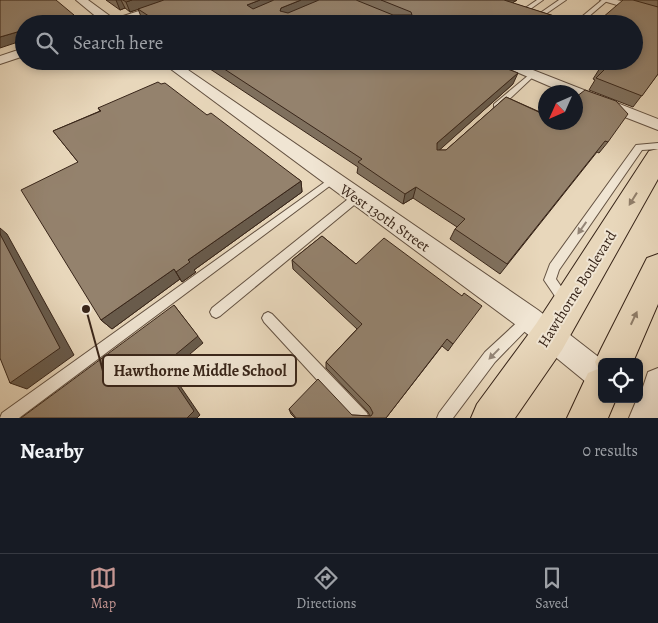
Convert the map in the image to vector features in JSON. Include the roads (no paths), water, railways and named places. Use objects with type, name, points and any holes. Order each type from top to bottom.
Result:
[{"type":"main road","name":"Hawthorne Boulevard","points":[[491,418],[539,328],[568,304],[658,157]]},
{"type":"main road","points":[[616,358],[658,268]]},
{"type":"main road","points":[[587,418],[598,395]]},
{"type":"street","points":[[81,0],[100,15]]},
{"type":"street","points":[[139,15],[183,0]]},
{"type":"street","points":[[605,0],[658,14]]},
{"type":"street","points":[[0,60],[15,55]]},
{"type":"street","name":"West 130th Street","points":[[179,70],[539,328],[598,374]]},
{"type":"street","points":[[520,70],[658,125]]},
{"type":"street","points":[[644,418],[658,382]]},
{"type":"lane","points":[[523,15],[520,14],[540,0]]},
{"type":"lane","points":[[542,15],[563,0]]},
{"type":"lane","points":[[587,15],[605,0]]},
{"type":"lane","points":[[488,113],[532,75]]},
{"type":"lane","points":[[568,304],[550,280],[554,268],[638,147],[658,146]]},
{"type":"lane","points":[[7,418],[332,180]]},
{"type":"lane","points":[[216,312],[356,198]]},
{"type":"lane","points":[[268,318],[362,418]]},
{"type":"lane","points":[[444,418],[490,357],[539,328]]},
{"type":"place","name":"Hawthorne Middle School","points":[[86,309]]}]
